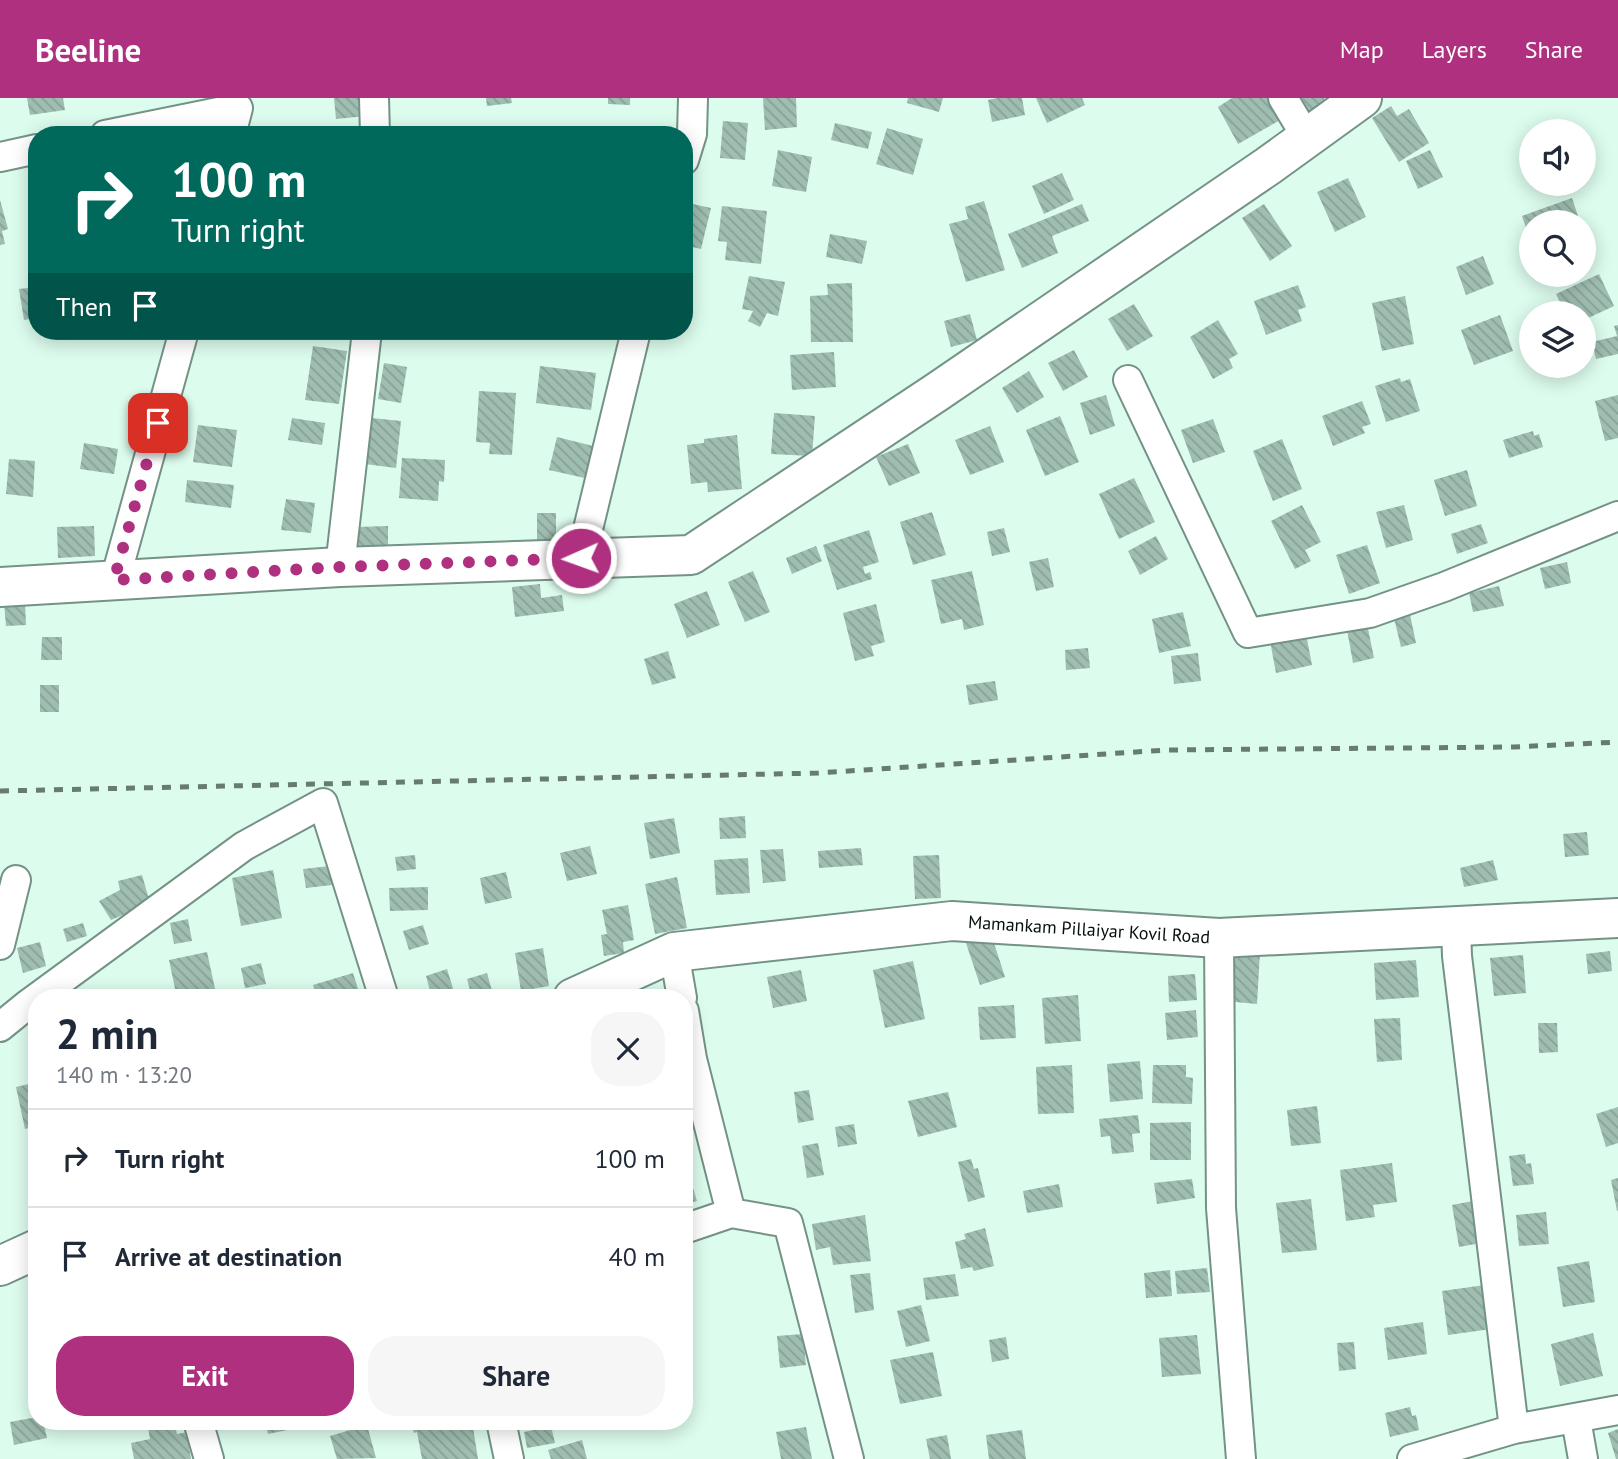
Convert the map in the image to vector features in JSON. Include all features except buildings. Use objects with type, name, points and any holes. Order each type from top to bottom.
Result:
[{"type":"street","points":[[374,98],[375,126]]},
{"type":"street","points":[[692,126],[693,98]]},
{"type":"street","points":[[1283,98],[1307,138]]},
{"type":"street","points":[[0,587],[340,567],[691,555],[937,392],[1362,98]]},
{"type":"street","points":[[148,126],[238,107],[233,126]]},
{"type":"street","points":[[0,156],[28,151]]},
{"type":"street","points":[[114,580],[181,340]]},
{"type":"street","points":[[340,567],[366,340]]},
{"type":"street","points":[[581,558],[634,340]]},
{"type":"street","points":[[1128,380],[1248,632],[1370,613],[1444,587],[1618,516]]},
{"type":"street","points":[[49,989],[244,846],[323,803],[381,989]]},
{"type":"street","points":[[0,945],[16,880]]},
{"type":"street","name":"Mamankam Pillaiyar Kovil Road","points":[[593,989],[674,952],[952,921],[1219,938],[1618,918]]},
{"type":"street","points":[[1457,927],[1457,956],[1514,1429]]},
{"type":"street","points":[[1219,938],[1221,1208],[1241,1459]]},
{"type":"street","points":[[674,952],[680,989]]},
{"type":"street","points":[[0,1027],[28,1004]]},
{"type":"street","points":[[693,1063],[731,1213]]},
{"type":"street","points":[[693,1225],[731,1213],[788,1223],[849,1459]]},
{"type":"street","points":[[0,1266],[28,1253]]},
{"type":"street","points":[[1412,1459],[1514,1429],[1618,1410]]},
{"type":"street","points":[[1576,1419],[1583,1459]]},
{"type":"street","points":[[201,1430],[209,1459]]},
{"type":"street","points":[[503,1430],[509,1459]]},
{"type":"railway","points":[[0,791],[818,773],[1166,750],[1514,747],[1618,742]]},
{"type":"route","points":[[158,423],[114,580],[340,567],[581,558]]}]
